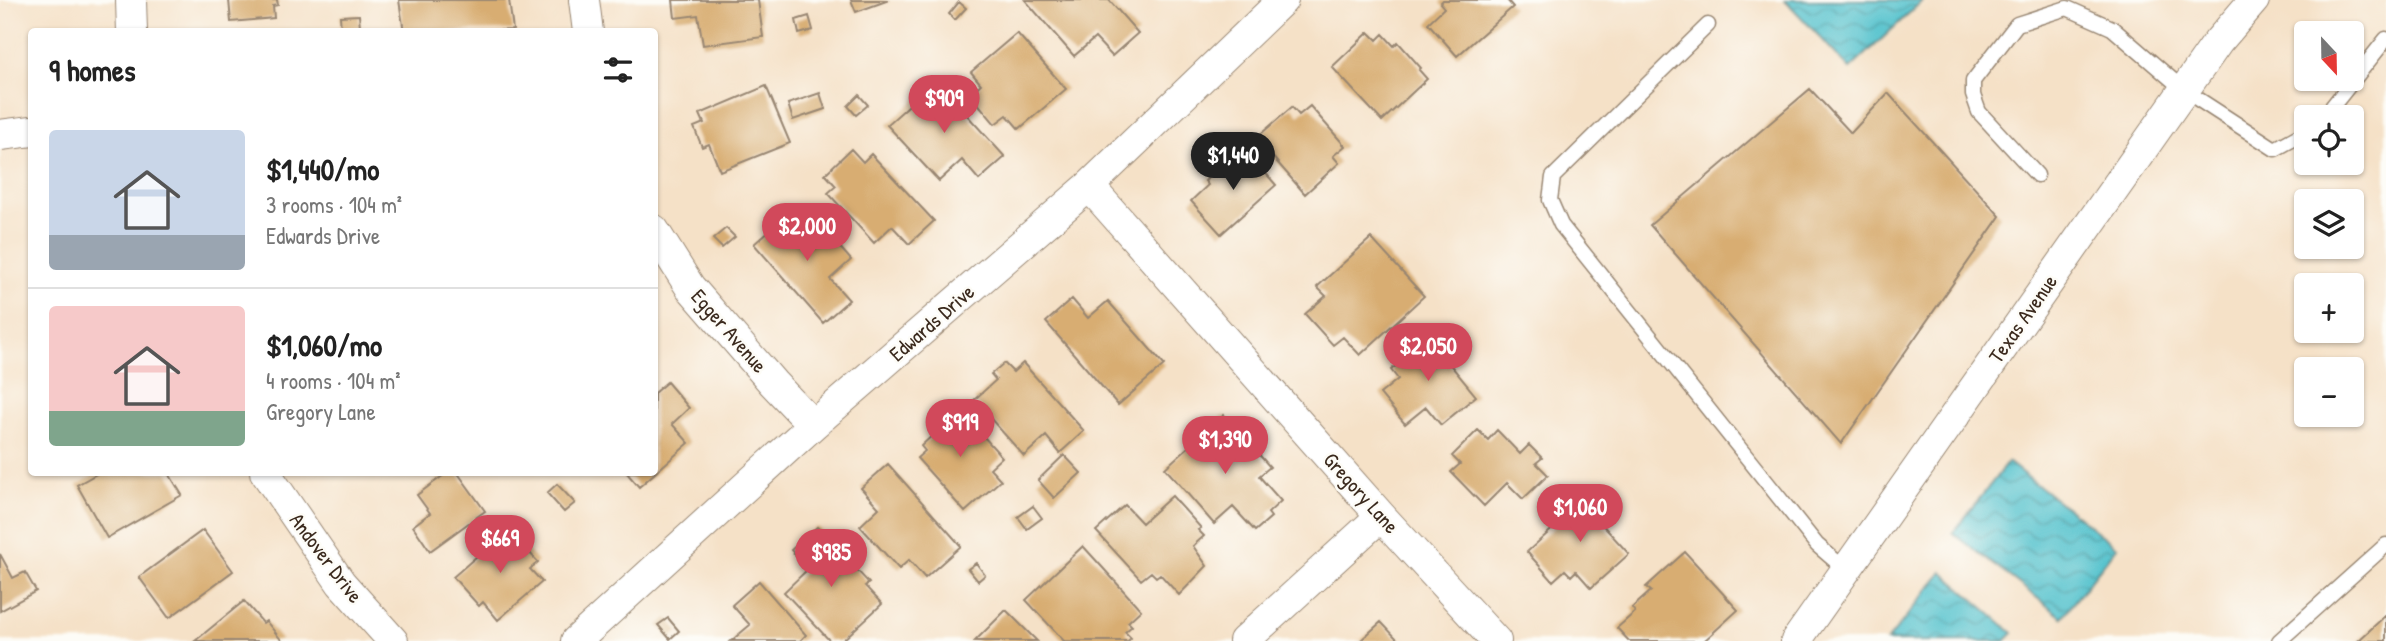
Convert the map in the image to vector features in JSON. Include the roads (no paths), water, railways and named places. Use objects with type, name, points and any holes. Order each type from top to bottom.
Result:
[{"type":"street","points":[[131,0],[132,28]]},
{"type":"street","points":[[584,0],[588,28]]},
{"type":"street","name":"Edwards Drive","points":[[576,641],[813,425],[1089,187],[1283,0]]},
{"type":"street","name":"Texas Avenue","points":[[1796,641],[2218,42],[2254,0]]},
{"type":"street","points":[[0,135],[28,132]]},
{"type":"street","name":"Gregory Lane","points":[[1089,187],[1381,516],[1496,641]]},
{"type":"street","name":"Egger Avenue","points":[[658,236],[690,287],[813,425]]},
{"type":"street","name":"Andover Drive","points":[[268,476],[341,583],[393,641]]},
{"type":"street","points":[[1244,641],[1381,516]]},
{"type":"lane","points":[[2037,176],[1979,111],[1973,95],[1973,81],[2017,24],[2067,8],[2112,28],[2185,90],[2275,149],[2294,139]]},
{"type":"lane","points":[[1708,25],[1553,177],[1550,200],[1569,236],[1817,545],[1846,570]]},
{"type":"lane","points":[[2334,105],[2386,39]]},
{"type":"lane","points":[[2279,641],[2386,545]]},
{"type":"water","points":[[1785,0],[1921,0],[1922,1],[1850,69]]},
{"type":"water","points":[[2008,462],[2117,547],[2062,617],[1953,533]]},
{"type":"water","points":[[1942,572],[2013,633],[2005,641],[1887,641]]}]
